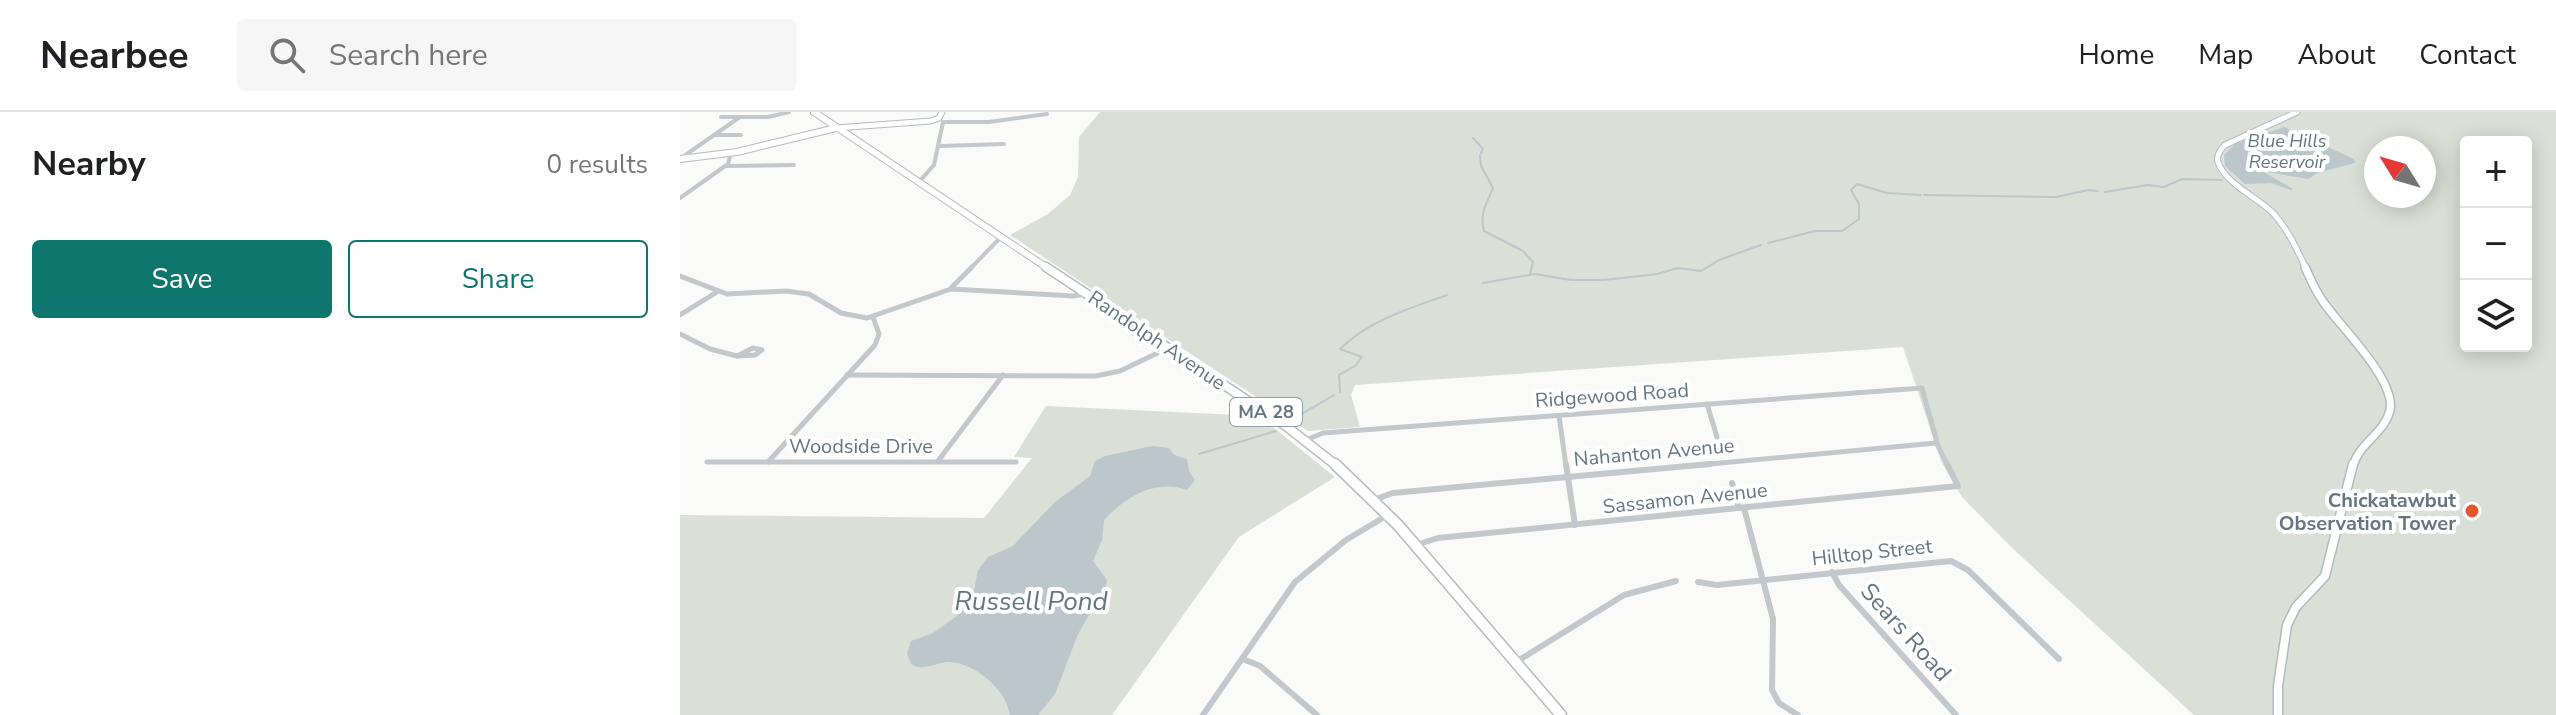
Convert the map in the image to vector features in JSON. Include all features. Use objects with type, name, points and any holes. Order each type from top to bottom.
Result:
[{"type":"main road","name":"Randolph Avenue","points":[[814,112],[1306,440],[1390,514],[1561,715]]},
{"type":"main road","points":[[681,160],[731,153],[836,128],[940,121],[942,112]]},
{"type":"main road","points":[[2278,715],[2278,686],[2287,625],[2296,607],[2325,576],[2356,453],[2383,426],[2391,405],[2379,373],[2320,298],[2296,244],[2282,222],[2227,175],[2218,161],[2219,151],[2225,145],[2297,112]]},
{"type":"street","points":[[721,117],[771,117],[789,112]]},
{"type":"street","points":[[918,183],[927,178],[940,146],[940,121],[993,122],[1047,114]]},
{"type":"street","points":[[681,160],[740,117]]},
{"type":"street","points":[[713,135],[741,135]]},
{"type":"street","points":[[940,146],[1004,144]]},
{"type":"street","points":[[680,198],[725,166],[731,153]]},
{"type":"street","points":[[725,166],[794,165]]},
{"type":"street","points":[[951,289],[1001,237]]},
{"type":"street","points":[[680,276],[718,292],[803,292],[841,313],[873,317],[951,289],[1073,296],[1087,293]]},
{"type":"street","points":[[680,315],[718,292]]},
{"type":"street","points":[[767,463],[876,342],[879,334],[873,317]]},
{"type":"street","points":[[680,334],[699,345],[737,356],[745,358],[757,355],[762,349],[752,349],[737,356]]},
{"type":"street","points":[[846,377],[1105,376],[1167,347]]},
{"type":"street","points":[[938,462],[1002,377]]},
{"type":"street","name":"Ridgewood Road","points":[[1306,440],[1321,434],[1922,388],[1936,443]]},
{"type":"street","points":[[1707,404],[1717,437]]},
{"type":"street","points":[[1559,416],[1575,525]]},
{"type":"street","name":"Nahanton Avenue","points":[[1376,499],[1393,493],[1936,443]]},
{"type":"street","name":"Sassamon Avenue","points":[[1416,545],[1433,539],[1958,486],[1936,443]]},
{"type":"street","name":"Woodside Drive","points":[[707,462],[1016,462]]},
{"type":"street","points":[[1732,483],[1763,580],[1774,631],[1772,690],[1782,706],[1798,715]]},
{"type":"street","points":[[1203,715],[1295,582],[1346,540],[1390,514]]},
{"type":"street","name":"Hilltop Street","points":[[1698,582],[1713,585],[1943,560],[1959,563],[2059,659]]},
{"type":"street","name":"Sears Road","points":[[1832,572],[1839,585],[1956,715]]},
{"type":"street","points":[[1515,662],[1624,595],[1676,581]]},
{"type":"street","points":[[1243,659],[1260,666],[1317,715]]},
{"type":"shaded area","points":[[1100,112],[2556,112],[2556,715],[2194,715],[2010,546],[1962,497],[1941,461],[1903,347],[1355,385],[1351,395],[1360,427],[1308,431],[1010,235],[1048,214],[1070,195],[1078,177],[1079,137]]},
{"type":"shaded area","points":[[1046,406],[1259,416],[1335,477],[1239,537],[1112,715],[680,715],[680,515],[984,518],[1032,458],[1014,457]]},
{"type":"water","name":"Blue Hills Reservoir","points":[[2284,127],[2354,159],[2355,163],[2317,173],[2308,179],[2262,171],[2291,190],[2271,183],[2245,184],[2225,166],[2224,155],[2235,144]]},
{"type":"water","name":"Russell Pond","points":[[1152,446],[1169,448],[1174,455],[1187,459],[1189,471],[1195,480],[1187,490],[1164,487],[1142,492],[1104,520],[1102,540],[1093,561],[1107,580],[1106,585],[1078,634],[1055,694],[1038,715],[1010,715],[996,687],[967,666],[947,662],[924,667],[911,664],[907,653],[911,641],[933,633],[965,610],[973,596],[978,570],[988,557],[1013,546],[1055,502],[1090,476],[1095,461]]},
{"type":"waterway","points":[[1473,138],[1483,149],[1481,153]]},
{"type":"waterway","points":[[1480,155],[1481,166],[1493,188],[1483,214],[1484,231],[1523,251],[1533,262],[1530,274]]},
{"type":"waterway","points":[[2105,192],[2148,185],[2164,187],[2182,179],[2222,180]]},
{"type":"waterway","points":[[1768,243],[1815,231],[1842,231],[1859,219],[1859,204],[1851,190],[1857,184],[1887,193],[1921,195]]},
{"type":"waterway","points":[[1924,195],[2056,197],[2088,190],[2098,191]]},
{"type":"waterway","points":[[1483,283],[1535,274],[1571,280],[1604,280],[1657,274],[1678,268],[1701,271],[1719,260],[1761,245]]},
{"type":"waterway","points":[[1340,392],[1339,375],[1355,366],[1362,357],[1340,349],[1377,323],[1447,295]]},
{"type":"waterway","points":[[1295,418],[1334,395]]},
{"type":"waterway","points":[[1199,454],[1276,431]]},
{"type":"place","name":"Chickatawbut Observation Tower","points":[[2472,511]]}]
